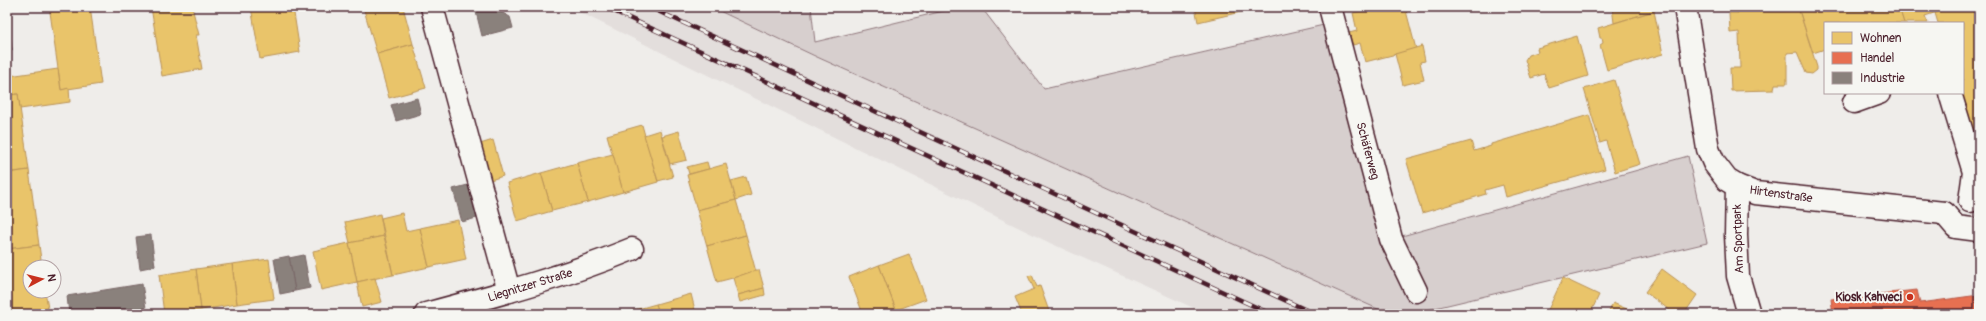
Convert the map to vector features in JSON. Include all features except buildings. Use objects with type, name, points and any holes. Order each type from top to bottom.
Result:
[{"type":"street","points":[[432,7],[509,292]]},
{"type":"street","name":"Schäferweg","points":[[1330,7],[1391,239],[1416,291]]},
{"type":"street","name":"Hirtenstraße","points":[[1685,7],[1708,149],[1714,163],[1727,180],[1737,186],[1755,193],[1944,213]]},
{"type":"street","points":[[1854,102],[1876,94]]},
{"type":"street","points":[[1950,94],[1974,172],[1975,201],[1944,213],[1956,227],[1979,230]]},
{"type":"street","name":"Am Sportpark","points":[[1737,186],[1736,235],[1738,276],[1749,314]]},
{"type":"street","name":"Liegnitzer Straße","points":[[426,314],[509,292],[584,268],[632,249]]},
{"type":"shaded area","points":[[569,7],[711,7],[817,57],[1389,314],[1207,314],[1050,243]]},
{"type":"shaded area","points":[[711,7],[811,7],[815,42],[960,7],[981,7],[1044,89],[1328,24],[1384,241],[1688,156],[1707,243],[1410,314],[1389,314],[817,57]]},
{"type":"railway","points":[[605,7],[1271,314]]},
{"type":"railway","points":[[649,7],[1315,314]]},
{"type":"place","name":"Kiosk Kahveci","points":[[1910,297]]}]
